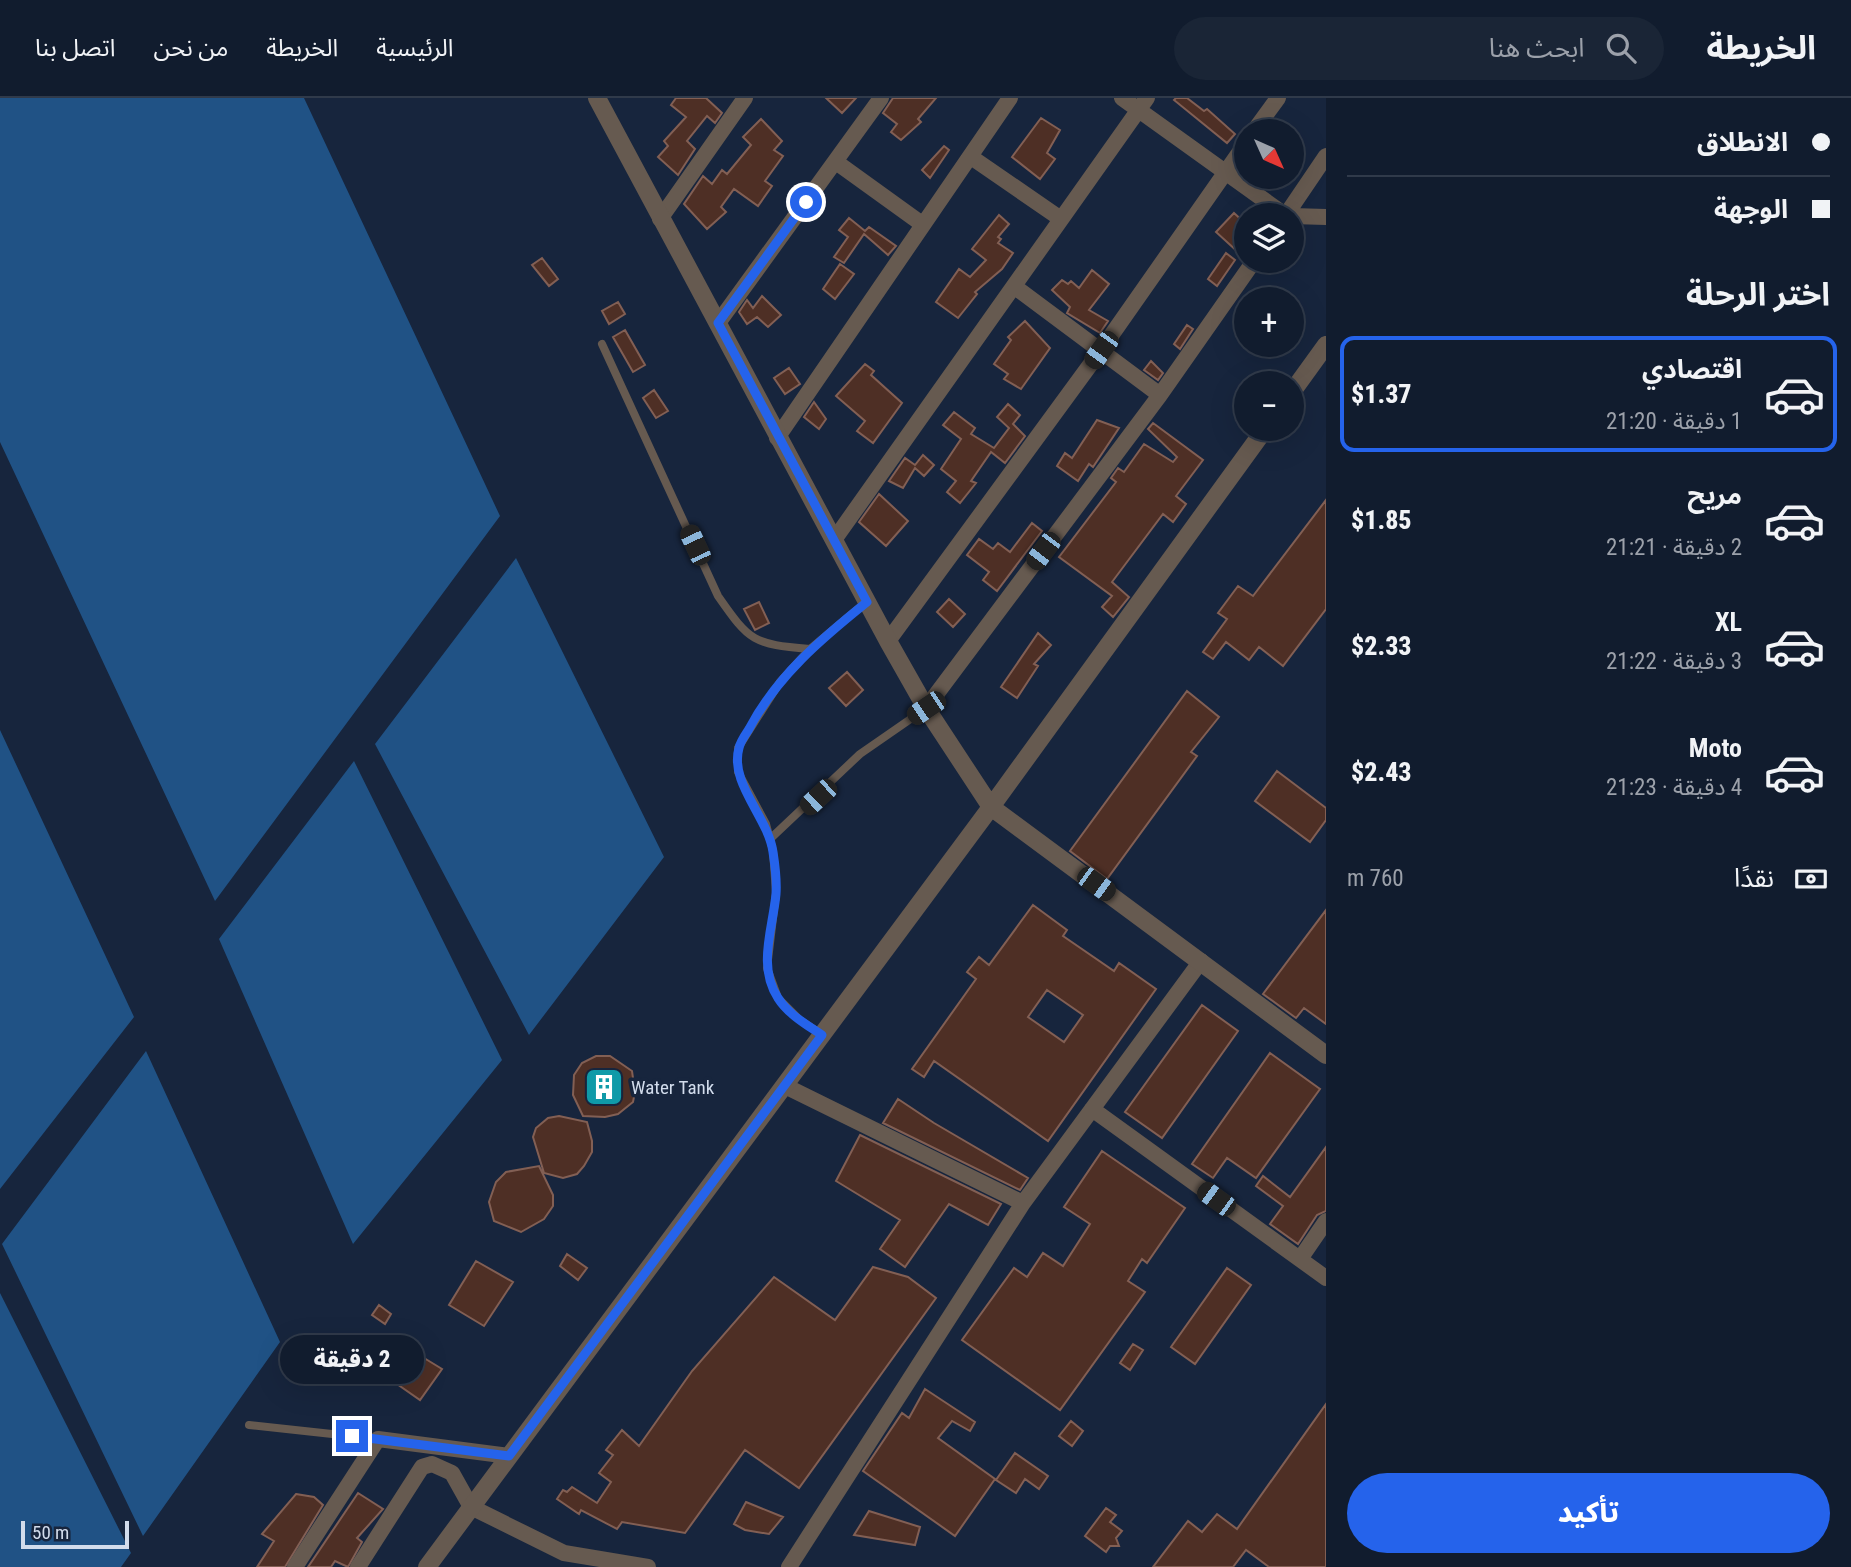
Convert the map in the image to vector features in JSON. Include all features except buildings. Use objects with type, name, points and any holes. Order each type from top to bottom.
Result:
[{"type":"street","points":[[597,98],[888,641],[926,708],[991,807],[1326,1055]]},
{"type":"street","points":[[660,219],[744,98]]},
{"type":"street","points":[[718,323],[881,98]]},
{"type":"street","points":[[777,438],[1010,98]]},
{"type":"street","points":[[1122,98],[1143,104],[1225,172],[1268,203]]},
{"type":"street","points":[[1263,119],[1278,98]]},
{"type":"street","points":[[834,540],[1143,104]]},
{"type":"street","points":[[1293,203],[1326,156]]},
{"type":"street","points":[[971,157],[1061,219]]},
{"type":"street","points":[[888,641],[1101,350],[1234,160]]},
{"type":"street","points":[[836,162],[922,224]]},
{"type":"street","points":[[1304,216],[1326,217]]},
{"type":"street","points":[[926,708],[1160,395],[1246,273]]},
{"type":"street","points":[[1015,287],[1160,395]]},
{"type":"street","points":[[1304,375],[1326,345]]},
{"type":"street","points":[[427,1567],[991,807],[1256,441]]},
{"type":"street","points":[[789,1567],[1023,1203],[1201,961]]},
{"type":"street","points":[[785,1086],[1023,1203]]},
{"type":"street","points":[[1092,1109],[1326,1278]]},
{"type":"street","points":[[1300,1259],[1326,1221]]},
{"type":"street","points":[[295,1567],[378,1439],[509,1456]]},
{"type":"street","points":[[358,1567],[422,1466],[432,1464],[452,1473],[471,1507],[564,1553],[648,1567]]},
{"type":"lane","points":[[602,344],[726,607],[741,630],[758,643],[810,649]]},
{"type":"lane","points":[[822,1035],[800,1020],[778,998],[767,968],[776,893],[770,839],[766,824],[738,772],[738,748],[755,718],[810,649],[867,602]]},
{"type":"lane","points":[[770,839],[860,754],[926,708]]},
{"type":"lane","points":[[249,1425],[378,1439]]},
{"type":"water","points":[[0,98],[304,98],[500,516],[215,901],[0,442]]},
{"type":"water","points":[[516,558],[664,857],[529,1035],[375,744]]},
{"type":"water","points":[[0,730],[134,1017],[0,1189]]},
{"type":"water","points":[[354,761],[502,1060],[353,1244],[219,939]]},
{"type":"water","points":[[146,1051],[280,1342],[143,1536],[2,1244]]},
{"type":"water","points":[[0,1293],[131,1553],[121,1567],[0,1567]]},
{"type":"place","name":"Water Tank","points":[[604,1087]]},
{"type":"route","points":[[352,1436],[509,1456],[822,1035],[800,1020],[778,998],[767,968],[769,928],[776,893],[773,851],[766,824],[738,772],[738,748],[780,682],[810,649],[867,602],[777,438],[718,323],[806,202]]}]
